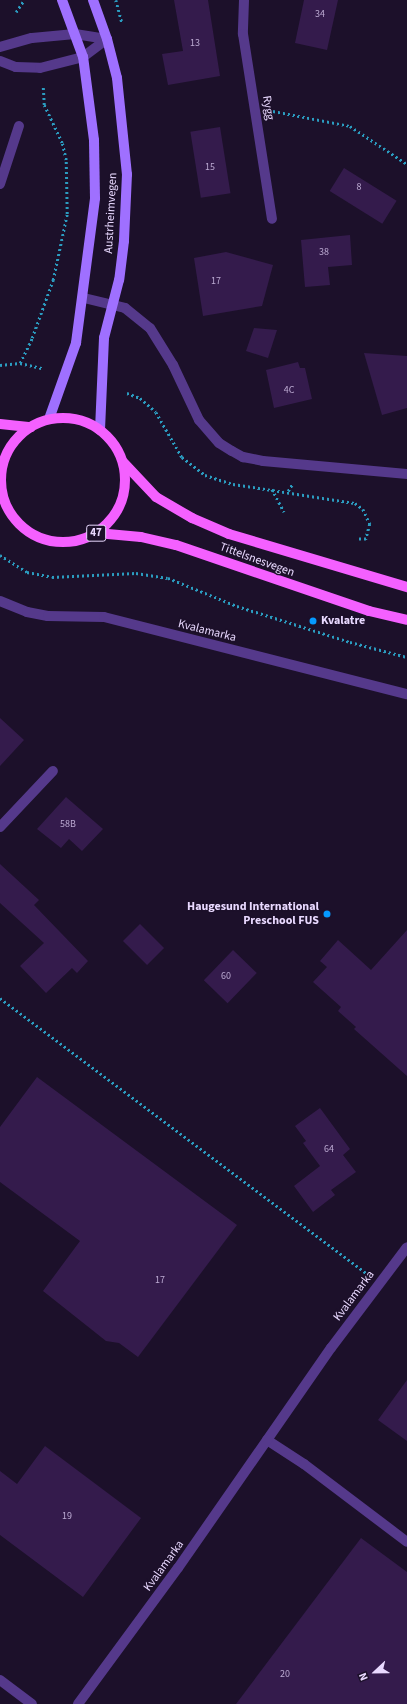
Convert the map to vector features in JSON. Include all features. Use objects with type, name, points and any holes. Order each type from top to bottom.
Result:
[{"type":"main road","name":"Austrheimvegen","points":[[48,419],[76,343],[84,298],[95,191],[94,140],[83,57],[62,0]]},
{"type":"main road","name":"Austrheimvegen","points":[[93,0],[107,39],[122,113],[127,174],[124,241],[118,280],[104,338],[101,365],[100,430]]},
{"type":"main road","name":"47","points":[[48,419],[75,419],[100,430],[110,438],[123,462],[125,489],[122,502],[107,525],[97,533],[70,542],[42,539],[19,524],[2,497],[1,472],[5,459],[20,435],[31,427],[48,419]]},
{"type":"main road","points":[[0,424],[31,427]]},
{"type":"main road","name":"Tittelsnesvegen","points":[[123,462],[156,497],[214,528],[407,587]]},
{"type":"main road","name":"Tittelsnesvegen","points":[[97,533],[141,537],[176,545],[369,611],[407,620]]},
{"type":"street","name":"Rygg","points":[[244,0],[243,34],[272,219]]},
{"type":"street","points":[[0,47],[32,38],[75,34],[107,39]]},
{"type":"street","points":[[0,61],[16,67],[40,68],[83,57],[107,39]]},
{"type":"street","points":[[0,184],[3,164],[20,126]]},
{"type":"street","points":[[84,298],[112,304],[133,313],[150,328],[173,365],[199,420],[214,438],[243,457],[263,461],[407,474]]},
{"type":"street","name":"Kvalamarka","points":[[1,603],[48,616],[104,617],[407,694]]},
{"type":"street","points":[[0,827],[53,771]]},
{"type":"street","name":"Kvalamarka","points":[[78,1704],[178,1568],[267,1440],[407,1247]]},
{"type":"street","points":[[267,1440],[304,1464],[407,1542]]},
{"type":"street","points":[[0,1680],[32,1704]]},
{"type":"path","points":[[16,12],[24,0]]},
{"type":"path","points":[[20,363],[32,338],[53,280],[66,214],[66,160],[62,143],[44,105],[43,84]]},
{"type":"path","points":[[255,109],[293,113],[350,126],[407,164]]},
{"type":"path","points":[[0,364],[20,363],[42,368]]},
{"type":"path","points":[[127,393],[140,398],[156,412],[182,457],[194,468],[218,480],[272,489],[288,490],[355,503],[363,509],[370,524],[366,539],[358,539]]},
{"type":"path","points":[[272,489],[284,512]]},
{"type":"path","points":[[0,555],[27,572],[52,577],[136,573],[168,578],[244,608],[350,642],[407,656]]},
{"type":"path","points":[[0,998],[380,1283]]},
{"type":"building","points":[[174,0],[208,0],[220,76],[168,85],[162,54],[183,51]]},
{"type":"building","points":[[304,0],[338,0],[327,50],[295,43]]},
{"type":"building","points":[[220,127],[230,193],[201,198],[190,132]]},
{"type":"building","points":[[344,168],[397,201],[382,224],[330,191]]},
{"type":"building","points":[[350,235],[352,265],[328,267],[330,285],[305,287],[301,240]]},
{"type":"building","points":[[226,252],[273,265],[262,306],[203,316],[194,258]]},
{"type":"building","points":[[254,328],[277,330],[268,358],[246,351]]},
{"type":"building","points":[[364,353],[407,356],[407,408],[382,415]]},
{"type":"building","points":[[298,362],[300,368],[305,368],[312,399],[274,408],[266,370]]},
{"type":"building","points":[[0,718],[24,740],[0,766]]},
{"type":"building","points":[[66,797],[103,829],[82,851],[69,839],[61,848],[37,829]]},
{"type":"building","points":[[0,864],[39,900],[34,905],[88,961],[77,973],[72,968],[46,993],[20,966],[44,943],[0,903]]},
{"type":"building","points":[[140,924],[164,948],[147,965],[123,941]]},
{"type":"building","points":[[407,930],[407,1076],[354,1029],[356,1027],[338,1011],[341,1007],[313,982],[327,967],[320,961],[338,940],[371,970]]},
{"type":"building","points":[[233,950],[257,973],[228,1003],[204,980]]},
{"type":"building","points":[[37,1077],[237,1225],[138,1357],[119,1343],[106,1341],[43,1291],[80,1241],[0,1182],[0,1127]]},
{"type":"building","points":[[320,1108],[350,1149],[343,1155],[356,1172],[331,1190],[335,1195],[313,1212],[294,1186],[320,1166],[303,1143],[306,1141],[295,1126]]},
{"type":"building","points":[[407,1380],[407,1441],[378,1420]]},
{"type":"building","points":[[45,1446],[141,1518],[83,1597],[0,1535],[0,1471],[17,1484]]},
{"type":"building","points":[[361,1538],[407,1572],[407,1704],[236,1704]]},
{"type":"place","name":"Kvalatre","points":[[313,621]]},
{"type":"place","name":"Haugesund International Preschool FUS","points":[[327,914]]}]
